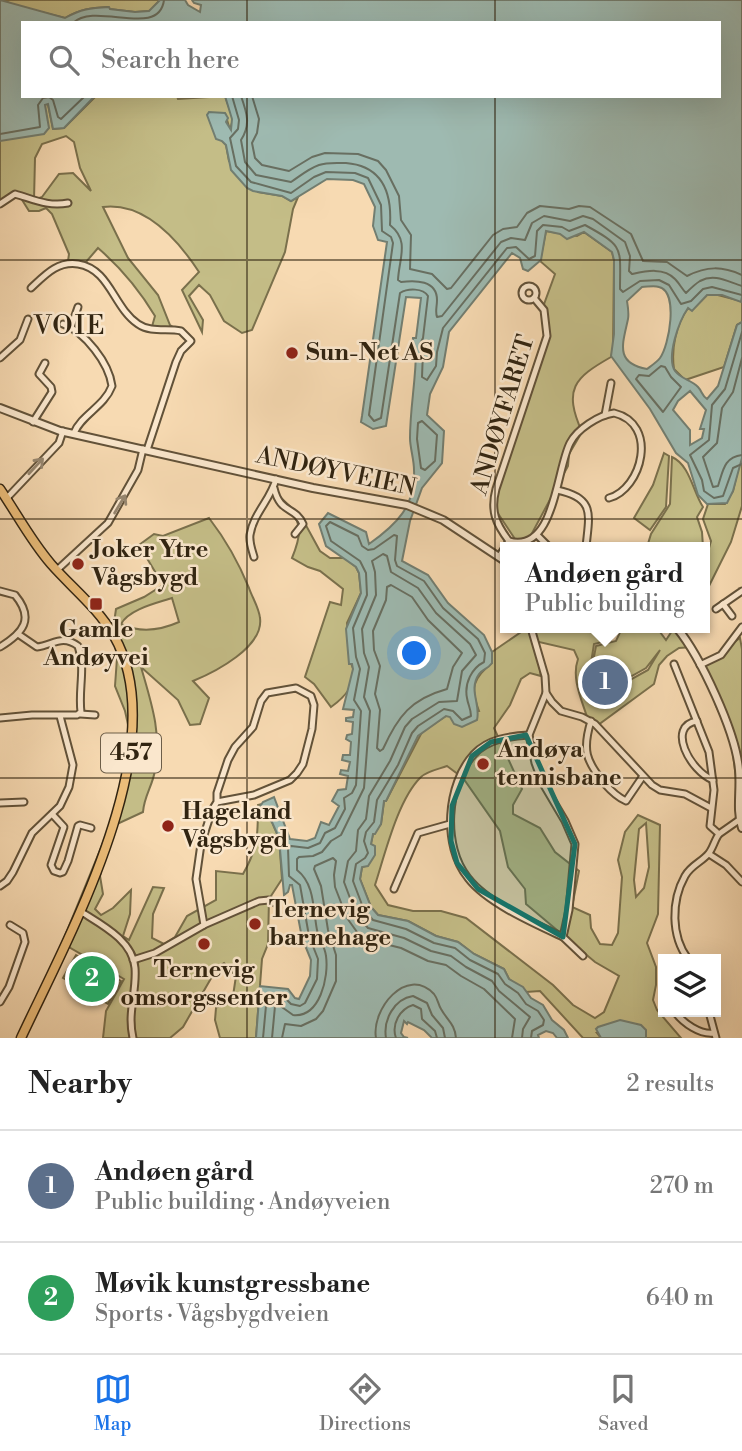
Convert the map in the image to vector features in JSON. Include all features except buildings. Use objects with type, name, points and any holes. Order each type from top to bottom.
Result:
[{"type":"main road","name":"457","points":[[0,489],[35,544],[98,613],[114,636],[125,664],[133,709],[133,742],[115,816],[80,911],[21,1038]]},
{"type":"street","points":[[0,204],[15,194],[42,204],[68,203]]},
{"type":"street","points":[[32,288],[52,268],[71,263],[87,266],[98,272],[126,313],[138,325],[150,329],[181,331],[191,341],[178,355],[138,470],[108,523],[57,570]]},
{"type":"street","name":"ANDØYFARET","points":[[509,541],[497,524],[492,507],[547,336],[544,310],[534,298]]},
{"type":"street","points":[[71,327],[78,307]]},
{"type":"street","points":[[0,358],[20,340],[28,319]]},
{"type":"street","points":[[63,324],[71,327],[93,348],[108,373],[111,386],[103,402],[78,425],[74,433]]},
{"type":"street","points":[[33,422],[52,392],[51,387],[39,374],[45,363]]},
{"type":"street","points":[[605,415],[611,383]]},
{"type":"street","name":"ANDØYVEIEN","points":[[0,408],[63,431],[276,480],[407,505],[443,520],[500,558]]},
{"type":"street","points":[[509,541],[522,542],[537,535],[557,490],[572,439],[605,415],[614,413],[625,417],[637,431],[643,445],[641,457],[626,488],[619,495],[609,498]]},
{"type":"street","points":[[6,499],[59,443],[63,431]]},
{"type":"street","points":[[254,557],[250,538],[253,526],[276,480]]},
{"type":"street","points":[[274,488],[279,503],[303,524],[295,534]]},
{"type":"street","points":[[557,490],[577,496],[585,502],[589,513],[586,542]]},
{"type":"street","points":[[537,535],[544,542]]},
{"type":"street","points":[[716,609],[742,591]]},
{"type":"street","points":[[0,592],[15,595],[23,606],[25,619],[18,634],[0,647]]},
{"type":"street","points":[[723,604],[732,616]]},
{"type":"street","points":[[700,665],[721,654],[739,636],[742,626]]},
{"type":"street","points":[[532,633],[547,693],[554,705],[561,711],[591,721],[656,788],[685,794],[711,808]]},
{"type":"street","points":[[681,633],[690,645],[727,722],[740,771],[739,820],[742,828]]},
{"type":"street","points":[[18,634],[37,647],[58,639],[78,646],[82,667],[80,714]]},
{"type":"street","points":[[674,664],[709,752],[713,780],[709,822],[719,834]]},
{"type":"street","points":[[204,925],[196,874],[201,844],[217,802],[217,793],[228,760],[235,747],[253,727],[264,695],[271,691],[296,688],[311,696],[314,705],[312,729],[303,764],[297,773],[290,780],[254,796],[217,802]]},
{"type":"street","points":[[547,693],[529,736],[542,782],[575,844],[569,910],[563,937]]},
{"type":"street","points":[[0,719],[32,715],[95,715]]},
{"type":"street","points":[[0,886],[10,877],[32,833],[63,802],[73,770],[60,716]]},
{"type":"street","points":[[591,721],[586,741],[587,759],[609,790],[626,801],[643,776]]},
{"type":"street","points":[[697,721],[691,722],[685,728],[685,750],[696,770],[713,780]]},
{"type":"street","points":[[529,736],[491,742],[472,756],[456,791],[450,824],[453,851],[457,863],[470,882],[487,896],[563,937],[583,956]]},
{"type":"street","points":[[0,803],[24,802]]},
{"type":"street","points":[[52,814],[64,827],[76,829]]},
{"type":"street","points":[[685,954],[675,928],[686,875],[696,863],[709,854],[719,834],[739,820]]},
{"type":"street","points":[[394,889],[418,832],[450,824]]},
{"type":"street","points":[[64,827],[51,865],[54,871],[60,873],[68,862],[76,838],[76,829],[80,825],[91,828]]},
{"type":"street","points":[[709,854],[726,865],[742,882]]},
{"type":"street","points":[[133,960],[155,953],[204,925],[259,901],[269,900],[277,904]]},
{"type":"street","points":[[80,911],[117,936],[133,960],[135,972],[130,1018],[133,1038]]},
{"type":"street","points":[[0,1002],[9,987],[25,942],[23,933],[10,925]]},
{"type":"street","points":[[679,1017],[700,1031],[715,1036],[710,1017]]},
{"type":"highlighted area","points":[[526,735],[575,844],[563,937],[478,889],[457,863],[451,841],[452,806],[472,756],[491,742]]},
{"type":"shaded area","points":[[4,0],[160,0],[150,11],[135,12],[102,7],[81,11],[65,18],[13,5]]},
{"type":"shaded area","points":[[0,27],[21,90],[21,98],[48,104],[53,129],[64,128],[94,98],[226,98],[233,119],[230,130],[225,113],[221,140],[226,145],[229,161],[258,192],[282,196],[291,201],[298,197],[293,209],[285,252],[252,330],[242,333],[224,321],[210,295],[199,285],[189,296],[203,320],[202,332],[182,290],[199,272],[170,236],[146,217],[118,207],[103,207],[128,258],[158,295],[170,325],[180,332],[151,330],[155,316],[122,271],[98,248],[86,262],[68,261],[69,254],[52,214],[46,208],[29,211],[19,195],[0,204]],"holes":[[[66,136],[74,142],[80,168],[91,191],[73,173],[59,174],[42,197],[34,200],[35,158],[42,144]]]},
{"type":"shaded area","points":[[546,231],[577,236],[584,232],[612,252],[613,350],[611,357],[588,372],[576,386],[573,405],[582,432],[569,454],[568,466],[530,537],[517,542],[493,506],[542,352],[548,323],[543,307],[555,274],[540,261]]},
{"type":"shaded area","points":[[714,294],[741,301],[742,297],[742,322],[737,325],[724,367],[685,380],[674,369],[675,337],[688,308],[692,310],[707,295]]},
{"type":"shaded area","points":[[742,452],[742,506],[731,542],[710,584],[711,541],[703,519],[708,504],[725,504],[733,491]]},
{"type":"shaded area","points":[[664,453],[669,456],[666,507],[650,530],[634,518],[653,485]]},
{"type":"shaded area","points":[[672,457],[687,472],[703,507],[697,517],[703,542],[649,542],[670,504]]},
{"type":"shaded area","points":[[275,492],[302,518],[320,551],[330,558],[345,558],[359,573],[361,593],[347,623],[354,676],[350,688],[331,707],[314,684],[305,677],[330,602],[341,605],[343,589],[320,571],[292,558],[299,529],[294,516]]},
{"type":"shaded area","points":[[209,518],[245,578],[258,610],[259,629],[254,639],[236,657],[193,681],[209,698],[200,724],[190,725],[178,700],[141,667],[156,730],[155,770],[143,812],[117,824],[106,848],[100,876],[103,894],[95,909],[101,915],[113,908],[131,890],[130,914],[123,936],[129,940],[153,887],[164,888],[153,914],[152,938],[164,944],[175,937],[187,916],[216,900],[216,871],[243,874],[254,849],[258,805],[262,804],[260,809],[272,822],[279,838],[282,879],[269,899],[268,944],[262,959],[256,1038],[220,1038],[215,1020],[216,1008],[233,996],[236,976],[224,963],[217,968],[183,1027],[170,1038],[103,1038],[106,1011],[124,979],[62,943],[112,821],[131,738],[125,711],[115,686],[117,658],[113,630],[116,609],[163,585],[139,545],[154,534],[163,536]],"holes":[[[172,598],[179,622],[150,629],[136,629],[121,624],[137,610]]]},
{"type":"shaded area","points":[[520,633],[614,633],[611,640],[594,644],[586,694],[606,697],[619,686],[648,670],[660,650],[646,668],[621,682],[592,667],[596,646],[616,641],[620,633],[661,633],[666,640],[671,633],[681,633],[694,647],[679,648],[667,656],[659,665],[654,684],[598,725],[588,720],[580,697],[576,674],[578,659],[574,650],[535,641],[541,676],[530,673],[521,679],[510,705],[494,728],[522,789],[513,805],[513,814],[540,828],[555,852],[579,871],[572,907],[590,915],[591,928],[600,944],[612,945],[618,933],[622,877],[618,860],[625,832],[638,815],[660,825],[658,914],[647,943],[656,967],[653,1000],[658,1017],[663,1017],[681,1038],[646,1038],[646,1033],[597,1033],[601,1038],[583,1038],[540,991],[526,992],[509,979],[504,969],[474,954],[458,942],[436,936],[408,921],[378,915],[371,907],[360,879],[362,867],[366,866],[373,834],[381,824],[384,801],[422,732],[446,716],[479,711],[474,690],[481,674],[492,663],[492,652]],"holes":[[[447,766],[463,778],[500,831],[508,867],[525,889],[526,904],[595,962],[619,976],[604,1012],[595,1018],[573,1005],[553,985],[466,918],[441,911],[413,911],[388,905],[375,885],[399,813],[413,787],[430,772]],[[646,823],[649,867],[644,888],[636,897],[634,880],[639,829]]]},
{"type":"shaded area","points":[[740,638],[742,828],[731,737],[716,706],[704,663]]},
{"type":"shaded area","points":[[76,955],[121,981],[108,1004],[63,978]]},
{"type":"water","points":[[0,0],[65,18],[96,8],[149,11],[160,0],[185,0],[200,12],[201,5],[192,0],[742,0],[742,297],[741,302],[722,295],[707,295],[692,311],[688,308],[678,330],[672,357],[675,371],[698,387],[707,399],[718,386],[737,325],[742,322],[742,458],[727,503],[707,504],[698,495],[688,463],[676,453],[650,409],[611,356],[614,334],[612,252],[584,232],[567,239],[560,234],[546,231],[541,260],[528,271],[523,269],[520,258],[512,253],[449,332],[443,367],[430,394],[427,415],[444,431],[442,463],[422,488],[410,521],[402,561],[428,575],[448,603],[484,635],[492,652],[492,663],[476,680],[477,720],[462,727],[446,716],[418,736],[384,801],[381,824],[373,834],[371,844],[375,846],[375,855],[368,866],[362,867],[360,879],[371,907],[378,915],[408,921],[436,936],[458,942],[474,954],[504,969],[509,979],[523,987],[531,998],[543,1005],[568,1038],[557,1038],[546,1031],[538,1035],[539,1038],[432,1038],[424,1030],[404,1021],[401,1033],[408,1038],[256,1038],[260,986],[288,989],[299,999],[310,976],[311,960],[302,938],[292,885],[284,895],[279,838],[272,822],[259,808],[263,802],[274,797],[290,839],[307,841],[315,838],[321,822],[329,825],[339,806],[332,801],[338,790],[346,789],[348,776],[340,774],[341,770],[348,771],[350,762],[342,760],[343,755],[350,755],[351,742],[346,739],[347,735],[352,734],[353,722],[346,721],[346,718],[353,717],[354,710],[343,709],[353,669],[352,664],[349,664],[346,629],[361,593],[359,573],[356,567],[326,546],[319,524],[328,513],[366,532],[369,544],[396,522],[408,504],[414,483],[410,438],[416,350],[412,347],[413,338],[416,338],[421,298],[406,297],[386,426],[373,429],[361,422],[387,242],[378,240],[373,226],[375,207],[364,184],[353,180],[327,179],[291,201],[282,196],[253,191],[231,170],[226,145],[216,139],[207,115],[209,112],[225,113],[231,130],[232,119],[226,98],[721,98],[721,21],[21,21],[21,98],[93,98],[64,128],[53,129],[48,104],[45,105],[49,128],[44,134],[0,141]],"holes":[[[657,286],[665,291],[669,299],[669,332],[659,359],[647,369],[629,362],[623,351],[628,317],[627,301],[642,287]],[[690,391],[706,410],[700,429],[704,429],[702,438],[690,445],[690,430],[673,410],[678,401]]]},
{"type":"water","points":[[620,1020],[641,1025],[646,1030],[646,1038],[601,1038],[596,1029],[598,1027]]},
{"type":"place","name":"Sun-Net AS","points":[[292,353]]},
{"type":"place","name":"Joker Ytre Vågsbygd","points":[[78,564]]},
{"type":"place","name":"Gamle Andøyvei","points":[[96,604]]},
{"type":"place","name":"Andøen gård","points":[[605,682]]},
{"type":"place","name":"Andøya tennisbane","points":[[483,764]]},
{"type":"place","name":"Hageland Vågsbygd","points":[[168,826]]},
{"type":"place","name":"Ternevig barnehage","points":[[255,924]]},
{"type":"place","name":"Ternevig omsorgssenter","points":[[204,944]]},
{"type":"place","name":"Møvik kunstgressbane","points":[[92,979]]},
{"type":"district","name":"VOIE","points":[[70,326]]}]
